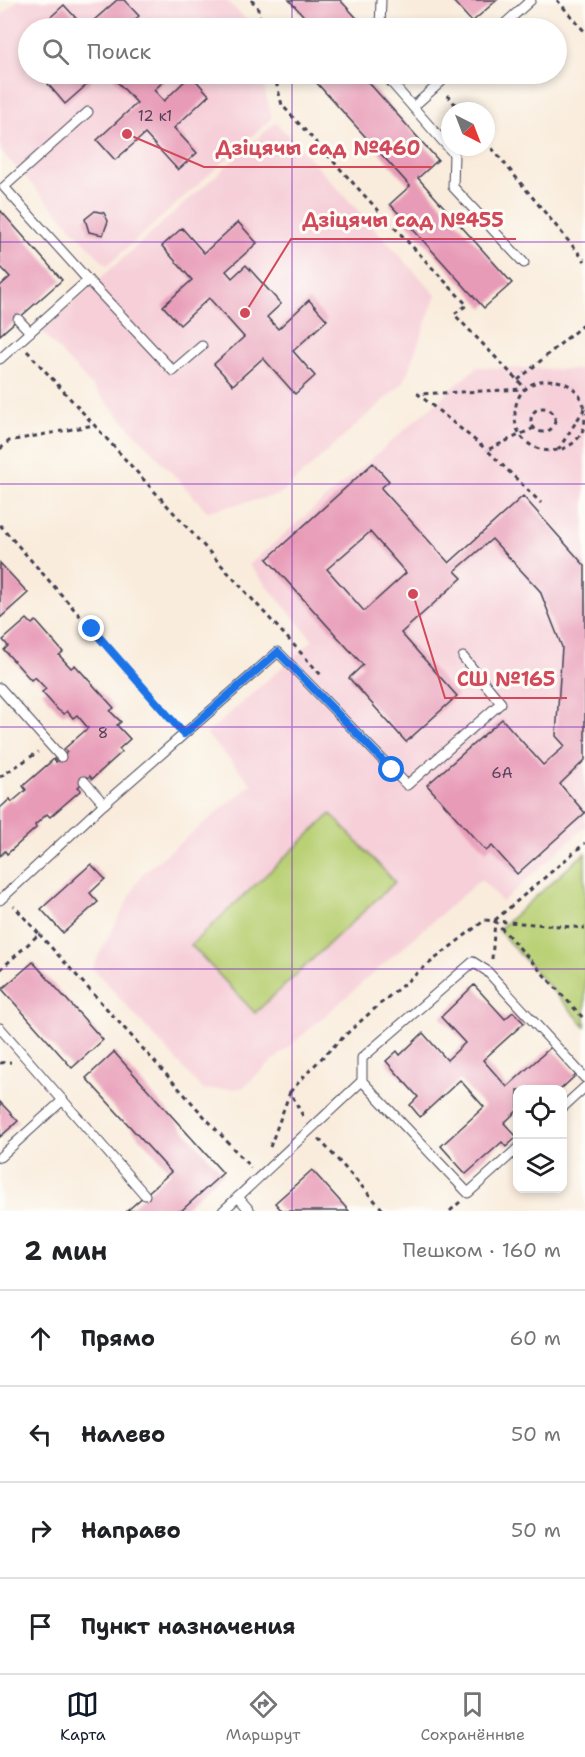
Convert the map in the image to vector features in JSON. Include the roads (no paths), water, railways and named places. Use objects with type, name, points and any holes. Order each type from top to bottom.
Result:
[{"type":"lane","points":[[380,18],[381,0]]},
{"type":"lane","points":[[511,18],[531,0]]},
{"type":"lane","points":[[393,84],[454,154],[453,187],[524,264]]},
{"type":"lane","points":[[413,107],[439,84]]},
{"type":"lane","points":[[88,112],[4,187],[173,372],[202,346]]},
{"type":"lane","points":[[0,359],[88,280]]},
{"type":"lane","points":[[18,319],[30,332]]},
{"type":"lane","points":[[2,898],[104,804],[278,652],[407,785],[501,703],[463,657]]},
{"type":"lane","points":[[0,688],[61,757]]},
{"type":"lane","points":[[84,782],[104,804]]},
{"type":"lane","points":[[513,1152],[468,1193],[362,1081],[362,1058],[473,962],[487,971],[585,1078]]},
{"type":"lane","points":[[0,1028],[145,1195]]},
{"type":"lane","points":[[223,1211],[362,1081]]},
{"type":"lane","points":[[567,1103],[585,1087]]},
{"type":"lane","points":[[0,1157],[63,1100]]},
{"type":"lane","points":[[238,1197],[250,1211]]},
{"type":"place","name":"Дзіцячы сад №460","points":[[127,134]]},
{"type":"place","name":"Дзіцячы сад №455","points":[[245,313]]},
{"type":"place","name":"СШ №165","points":[[413,594]]}]
